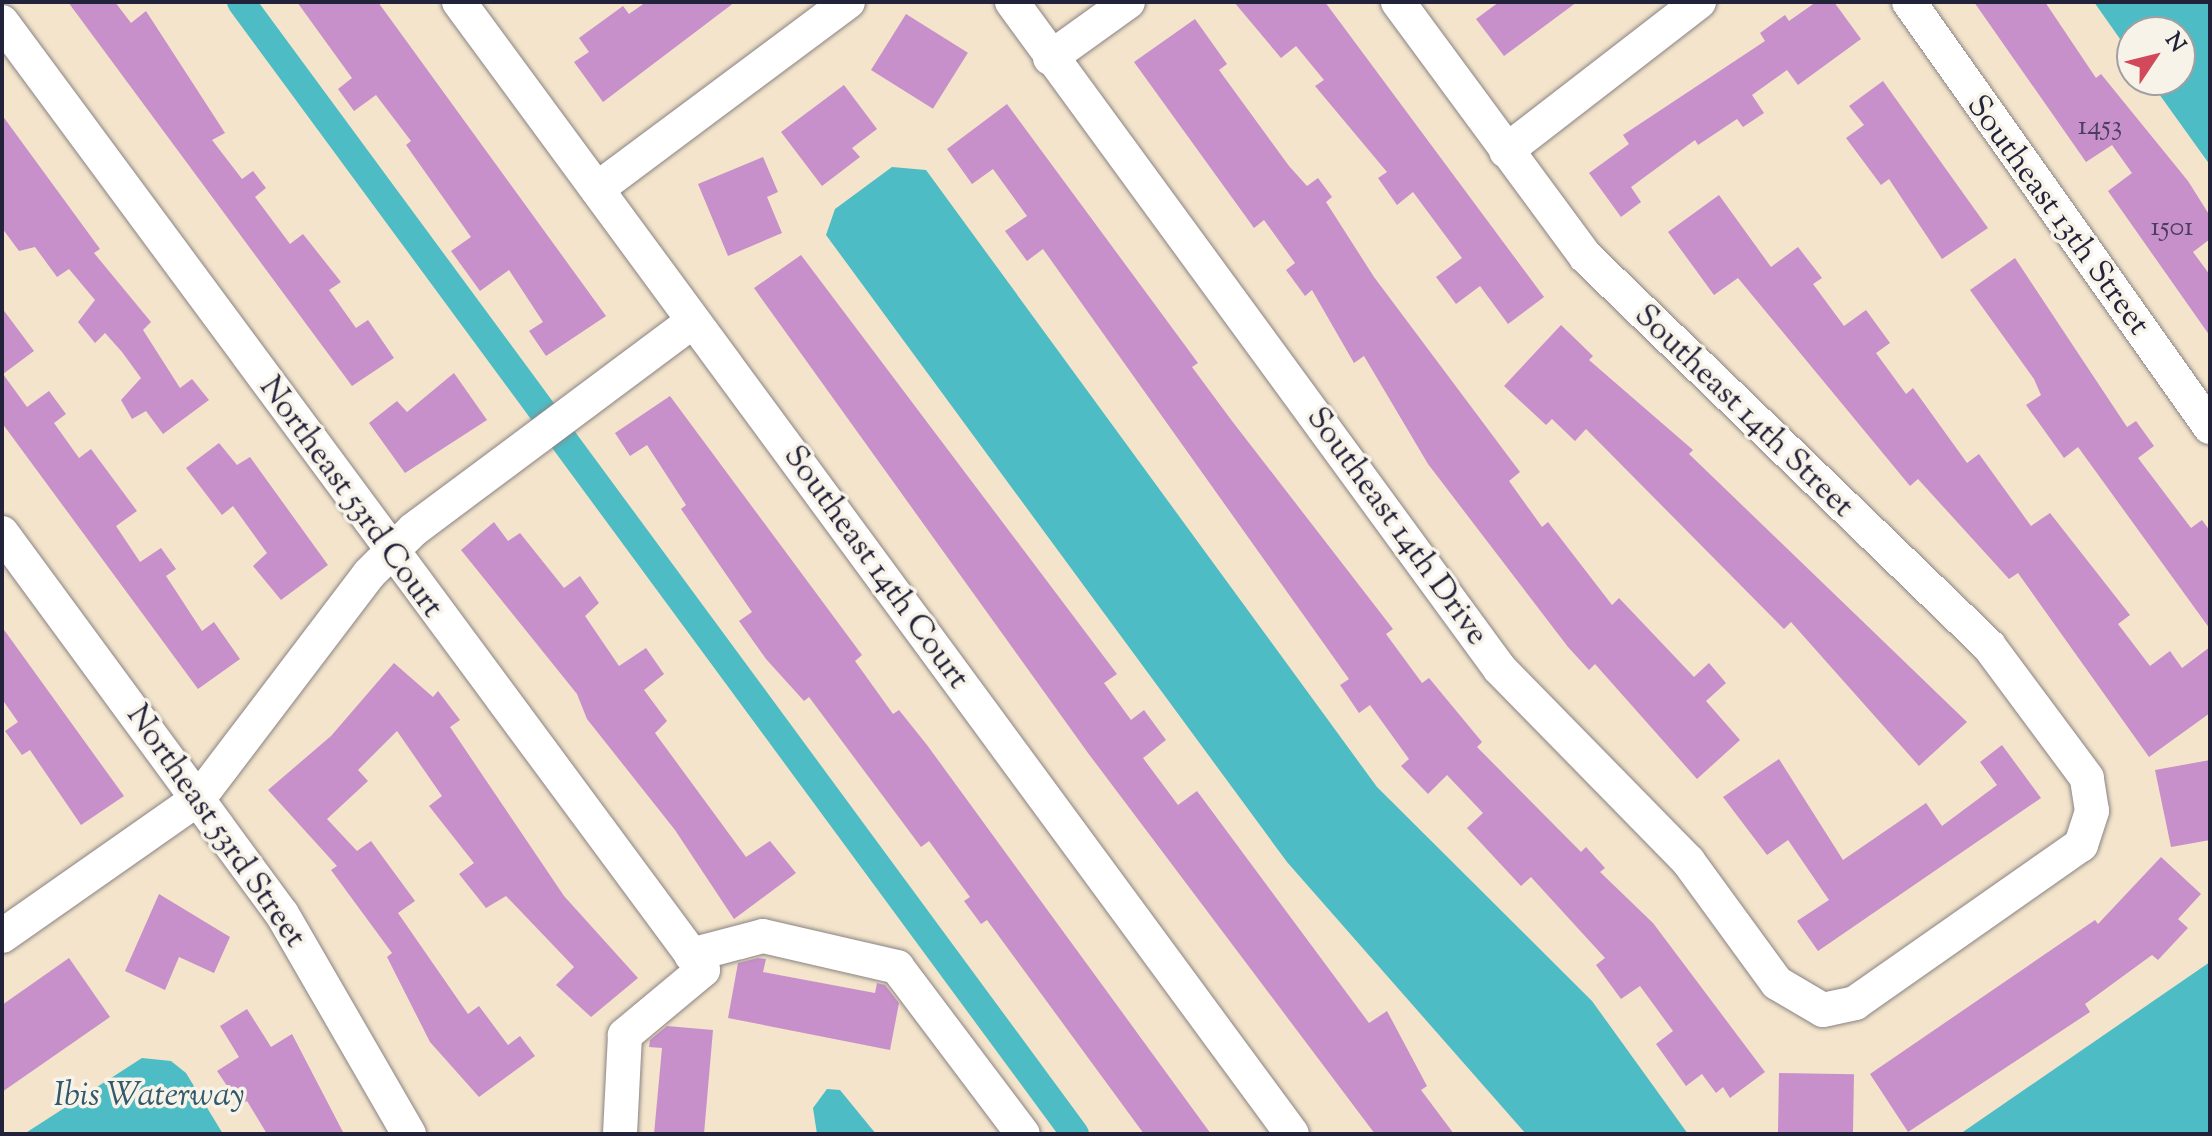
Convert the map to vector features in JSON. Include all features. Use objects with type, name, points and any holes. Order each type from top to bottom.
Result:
[{"type":"street","name":"Southeast 14th Court","points":[[459,2],[1292,1134]]},
{"type":"street","points":[[597,189],[848,2]]},
{"type":"street","name":"Southeast 14th Drive","points":[[1012,2],[1500,669],[1688,861],[1777,983],[1823,1010],[1855,1003],[2081,845],[2092,811]]},
{"type":"street","points":[[1050,58],[1128,2]]},
{"type":"street","name":"Southeast 14th Street","points":[[1398,2],[1506,151],[1629,302],[1989,646],[2087,778],[2092,811]]},
{"type":"street","points":[[1506,151],[1699,2]]},
{"type":"street","name":"Southeast 13th Street","points":[[1909,2],[2210,427]]},
{"type":"street","name":"Northeast 53rd Court","points":[[2,22],[389,551],[697,963]]},
{"type":"street","points":[[2,936],[199,798],[389,551],[516,451],[693,321]]},
{"type":"street","name":"Northeast 53rd Street","points":[[2,533],[282,914],[409,1134]]},
{"type":"street","points":[[620,1134],[625,1035],[697,963],[763,936],[897,967],[1023,1134]]},
{"type":"water","points":[[2094,2],[2210,2],[2210,165],[2160,96],[2196,96],[2196,16],[2116,16],[2116,33]]},
{"type":"water","points":[[892,167],[926,170],[1377,787],[1592,1001],[1688,1134],[1526,1134],[1287,862],[826,235],[835,209]]},
{"type":"water","points":[[2210,962],[2210,1134],[1960,1134]]},
{"type":"water","name":"Ibis Waterway","points":[[142,1058],[171,1061],[186,1073],[223,1134],[24,1134]]},
{"type":"water","points":[[827,1089],[840,1090],[876,1134],[817,1134],[813,1108]]},
{"type":"building","points":[[68,2],[115,2],[131,23],[146,11],[225,133],[212,140],[242,179],[253,171],[266,188],[255,197],[290,244],[303,234],[341,282],[329,290],[356,328],[368,320],[394,358],[352,386]]},
{"type":"building","points":[[297,2],[378,2],[606,316],[546,356],[529,331],[543,322],[509,270],[480,291],[451,251],[471,237],[406,145],[411,141],[376,95],[354,111],[338,89],[352,78]]},
{"type":"building","points":[[646,2],[735,2],[603,102],[574,62],[589,52],[579,38],[623,6],[629,14]]},
{"type":"building","points":[[1234,2],[1325,2],[1544,297],[1508,324],[1480,286],[1456,304],[1436,277],[1462,258],[1413,192],[1397,205],[1378,178],[1387,172],[1315,86],[1324,80],[1296,46],[1281,58]]},
{"type":"building","points":[[1499,2],[1577,2],[1504,56],[1476,19]]},
{"type":"building","points":[[1816,2],[1834,2],[1861,39],[1798,85],[1787,70],[1752,95],[1764,113],[1743,127],[1737,119],[1698,145],[1695,140],[1631,187],[1641,202],[1621,217],[1589,173],[1629,144],[1623,135],[1765,41],[1760,33],[1785,15],[1789,21]]},
{"type":"building","points":[[1974,2],[2045,2],[2096,78],[2101,74],[2188,181],[2210,216],[2210,239],[2193,252],[2210,275],[2210,336],[2108,191],[2132,173],[2112,145],[2086,162]]},
{"type":"building","points":[[906,14],[968,53],[933,109],[871,70]]},
{"type":"building","points":[[1195,19],[1227,64],[1219,70],[1307,186],[1318,178],[1332,197],[1326,202],[1374,277],[1520,472],[1509,481],[1542,527],[1548,522],[1612,605],[1619,598],[1694,677],[1709,663],[1726,683],[1706,701],[1740,740],[1697,779],[1595,664],[1589,670],[1568,647],[1428,464],[1364,356],[1354,363],[1312,290],[1305,296],[1286,270],[1295,263],[1264,220],[1254,228],[1134,62]]},
{"type":"building","points":[[1883,81],[1988,228],[1942,259],[1889,179],[1881,185],[1846,138],[1864,125],[1849,106]]},
{"type":"building","points":[[844,85],[877,129],[852,148],[860,157],[822,186],[781,132]]},
{"type":"building","points":[[1007,104],[1198,363],[1192,367],[1393,629],[1386,634],[1422,683],[1429,678],[1482,742],[1477,747],[1581,852],[1586,847],[1605,868],[1600,872],[1653,923],[1765,1072],[1730,1098],[1723,1087],[1716,1093],[1702,1074],[1686,1086],[1656,1044],[1673,1031],[1640,986],[1621,999],[1596,965],[1605,958],[1531,877],[1521,886],[1467,828],[1483,813],[1447,775],[1428,794],[1401,766],[1409,759],[1370,705],[1359,713],[1340,685],[1349,679],[1043,249],[1027,261],[1005,231],[1027,216],[993,169],[972,184],[947,149]]},
{"type":"building","points":[[2,115],[100,249],[94,253],[151,322],[143,330],[180,388],[192,379],[209,400],[163,434],[146,411],[132,419],[121,400],[141,378],[122,352],[105,333],[95,343],[78,322],[95,300],[69,269],[57,277],[35,247],[19,251],[2,228]]},
{"type":"building","points":[[763,157],[778,192],[767,197],[782,233],[728,256],[698,184]]},
{"type":"building","points":[[1719,195],[1771,267],[1798,247],[1822,278],[1813,284],[1844,326],[1866,310],[1890,343],[1876,353],[1906,394],[1913,388],[1967,463],[1979,454],[2031,526],[2050,513],[2130,615],[2118,624],[2150,666],[2170,651],[2182,668],[2210,647],[2210,713],[2149,757],[2018,573],[2009,579],[1918,479],[1910,486],[1738,278],[1714,295],[1668,232]]},
{"type":"building","points":[[801,255],[1117,674],[1104,683],[1131,720],[1144,710],[1166,740],[1143,758],[1178,805],[1197,791],[1369,1023],[1387,1011],[1427,1086],[1421,1090],[1454,1134],[1375,1134],[1088,753],[754,288]]},
{"type":"building","points":[[2015,258],[2127,427],[2136,421],[2154,446],[2138,458],[2191,528],[2202,520],[2210,531],[2210,629],[2078,447],[2064,458],[2026,405],[2041,395],[2034,379],[1970,290]]},
{"type":"building","points":[[2,308],[34,351],[3,374],[27,407],[49,391],[66,414],[54,423],[79,458],[91,449],[137,511],[116,526],[140,562],[161,548],[176,569],[166,576],[202,631],[214,622],[240,659],[198,689],[2,423]]},
{"type":"building","points":[[1561,325],[1593,356],[1589,360],[1693,450],[1689,454],[1967,722],[1919,766],[1791,622],[1784,629],[1586,429],[1575,441],[1552,419],[1546,425],[1504,386]]},
{"type":"building","points":[[454,373],[487,420],[405,473],[369,423],[397,401],[407,412]]},
{"type":"building","points":[[670,396],[862,655],[855,661],[893,714],[899,710],[927,745],[1211,1134],[1144,1134],[987,920],[981,924],[964,901],[970,897],[929,841],[921,847],[809,697],[804,701],[766,659],[739,621],[752,612],[681,509],[686,505],[647,445],[630,456],[615,433]]},
{"type":"building","points":[[219,443],[237,465],[250,457],[328,565],[281,600],[253,566],[267,553],[233,506],[222,515],[186,468]]},
{"type":"building","points":[[494,522],[508,541],[520,533],[564,588],[580,576],[599,603],[585,616],[619,666],[646,648],[664,674],[644,690],[667,721],[655,733],[746,857],[770,841],[796,873],[734,919],[675,830],[587,719],[577,694],[461,550]]},
{"type":"building","points":[[2,627],[124,796],[81,825],[30,750],[22,755],[5,731],[18,722],[2,699]]},
{"type":"building","points":[[394,663],[433,697],[438,691],[460,720],[450,727],[564,896],[638,978],[591,1017],[556,985],[574,967],[506,896],[486,908],[459,874],[474,863],[429,806],[442,796],[397,731],[358,770],[368,781],[327,819],[357,851],[371,841],[415,901],[398,913],[468,1014],[479,1006],[508,1045],[520,1036],[535,1056],[479,1097],[430,1042],[387,957],[392,953],[331,870],[337,866],[268,790],[331,736]]},
{"type":"building","points":[[2002,745],[2041,798],[1818,951],[1797,921],[1829,900],[1788,840],[1767,855],[1723,797],[1779,759],[1843,860],[1926,803],[1942,826],[1997,785],[1980,762]]},
{"type":"building","points":[[2210,760],[2210,840],[2171,847],[2155,770]]},
{"type":"building","points":[[2161,857],[2201,894],[2178,919],[2188,928],[2158,960],[2152,955],[2085,1004],[2090,1012],[1908,1132],[1870,1074],[2095,920],[2098,924]]},
{"type":"building","points":[[159,894],[230,937],[214,973],[179,957],[165,990],[125,971]]},
{"type":"building","points":[[69,958],[110,1017],[2,1092],[2,1005]]},
{"type":"building","points":[[766,959],[763,972],[875,993],[877,983],[885,985],[899,1003],[890,1050],[728,1018],[738,963]]},
{"type":"building","points":[[247,1009],[271,1047],[292,1034],[344,1134],[267,1134],[247,1101],[240,1105],[217,1071],[239,1057],[220,1026]]},
{"type":"building","points":[[667,1026],[713,1030],[704,1134],[654,1134],[662,1048],[649,1047],[650,1040]]},
{"type":"building","points":[[1779,1073],[1854,1074],[1853,1134],[1778,1134]]},
{"type":"waterway","points":[[241,2],[1075,1134]]}]
